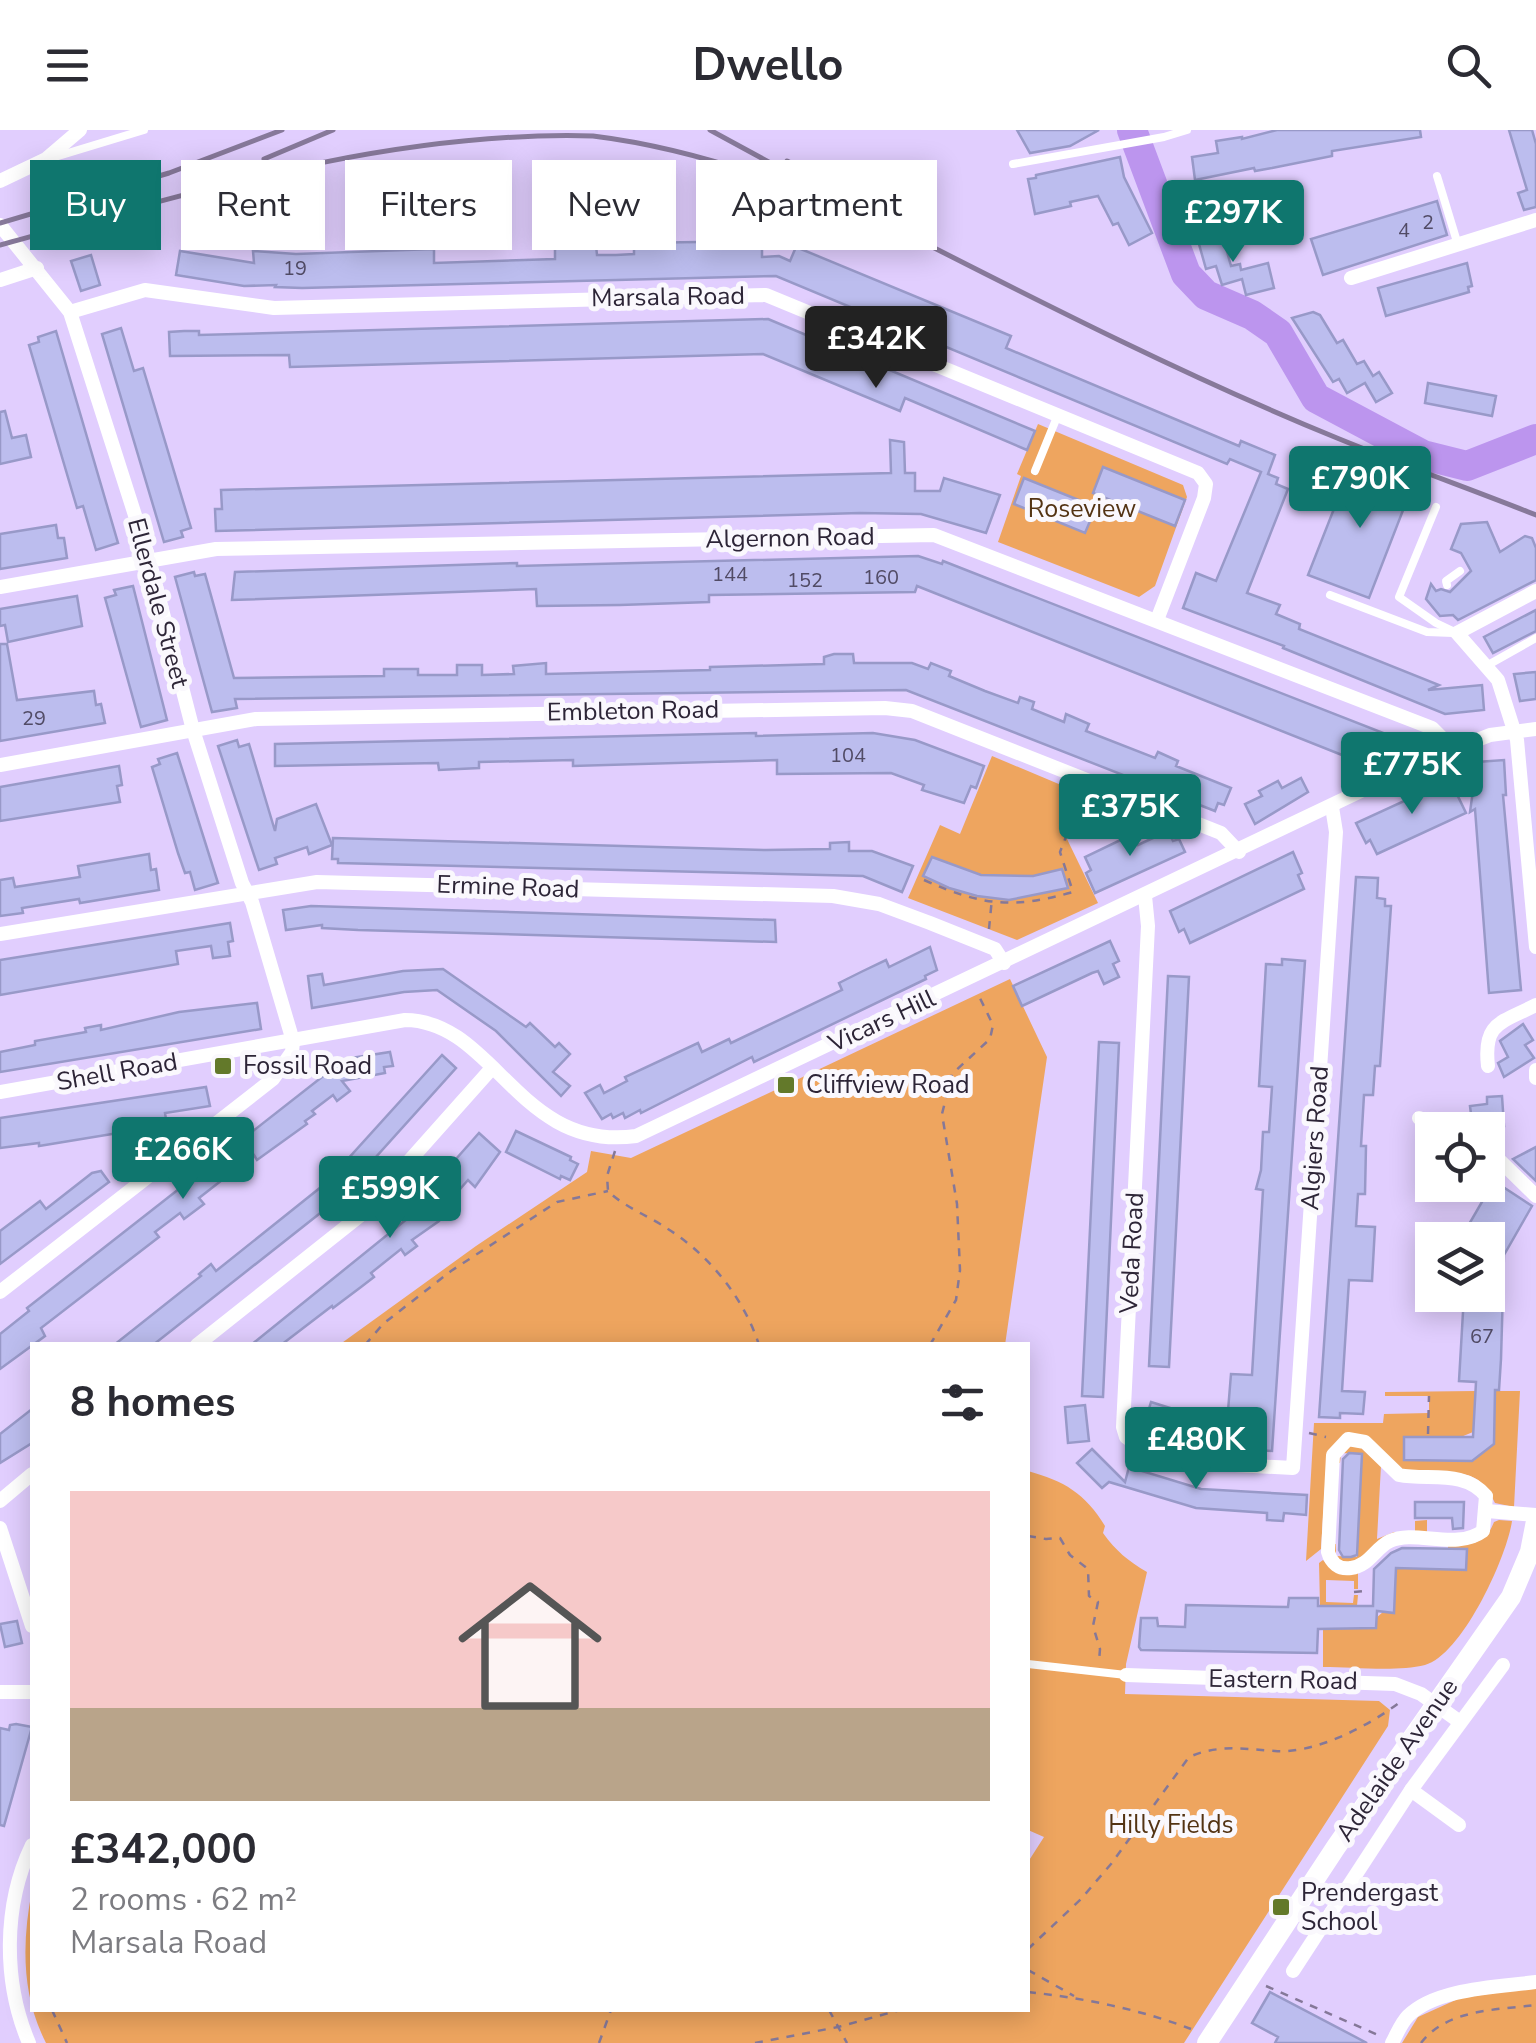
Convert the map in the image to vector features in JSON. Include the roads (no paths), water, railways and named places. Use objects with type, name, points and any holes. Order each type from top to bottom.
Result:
[{"type":"main road","name":"Adelaide Avenue","points":[[1208,2042],[1511,1596],[1530,1552],[1536,1518]]},
{"type":"street","points":[[0,181],[46,159],[80,130]]},
{"type":"street","points":[[1351,278],[1536,220]]},
{"type":"street","name":"Ellerdale Street","points":[[0,225],[70,312],[149,560],[193,730],[246,893]]},
{"type":"street","points":[[0,280],[37,268]]},
{"type":"street","name":"Marsala Road","points":[[70,312],[145,290],[274,308],[766,295],[1198,473],[1206,484],[1204,498],[1157,620]]},
{"type":"street","name":"Algernon Road","points":[[0,587],[216,549],[934,535],[1432,728],[1452,748]]},
{"type":"street","points":[[1536,591],[1464,625],[1498,680],[1517,740],[1536,947]]},
{"type":"street","name":"Embleton Road","points":[[0,765],[256,719],[885,708],[912,711],[1221,833],[1239,852]]},
{"type":"street","points":[[1452,748],[1490,735],[1536,729]]},
{"type":"street","name":"Vicars Hill","points":[[293,1041],[423,1020],[456,1036],[540,1112],[562,1126],[608,1138],[636,1136],[1452,748]]},
{"type":"street","name":"Algiers Road","points":[[1293,1468],[1336,832],[1332,807]]},
{"type":"street","name":"Ermine Road","points":[[0,934],[317,882],[833,896],[879,904],[988,946],[1000,954],[1004,963]]},
{"type":"street","points":[[0,1292],[273,1079],[292,1052],[293,1041],[246,893]]},
{"type":"street","name":"Veda Road","points":[[1145,896],[1148,926],[1123,1427],[1126,1437],[1133,1442],[1198,1463],[1293,1468]]},
{"type":"street","points":[[1488,1066],[1485,1042],[1494,1027],[1536,1005]]},
{"type":"street","name":"Shell Road","points":[[0,1092],[293,1041]]},
{"type":"street","points":[[201,1342],[362,1214],[492,1068]]},
{"type":"street","points":[[1505,1166],[1536,1196]]},
{"type":"street","points":[[1348,1439],[1364,1442],[1399,1474],[1474,1484],[1486,1496],[1487,1511],[1483,1531],[1476,1537],[1392,1540],[1364,1563],[1342,1568],[1330,1560],[1333,1455],[1348,1439]]},
{"type":"street","points":[[0,1501],[30,1476]]},
{"type":"street","points":[[1487,1511],[1536,1518]]},
{"type":"street","points":[[1,1534],[30,1620]]},
{"type":"street","points":[[1293,1970],[1410,1790],[1503,1665]]},
{"type":"street","name":"Eastern Road","points":[[1126,1676],[1380,1682],[1406,1687],[1460,1722]]},
{"type":"street","points":[[0,1692],[30,1692]]},
{"type":"street","points":[[1410,1790],[1459,1825]]},
{"type":"street","points":[[29,2043],[12,1988],[10,1942],[15,1896],[30,1851]]},
{"type":"street","points":[[1392,2042],[1406,2018],[1424,2004],[1473,1990],[1536,1982]]},
{"type":"lane","points":[[46,159],[144,130]]},
{"type":"lane","points":[[1013,164],[1187,130]]},
{"type":"lane","points":[[1437,176],[1458,245]]},
{"type":"lane","points":[[1035,471],[1056,417]]},
{"type":"lane","points":[[1436,508],[1400,597],[1436,623],[1464,625]]},
{"type":"lane","points":[[1447,585],[1446,581],[1460,571]]},
{"type":"lane","points":[[1330,595],[1427,632],[1464,625]]},
{"type":"lane","points":[[1488,665],[1536,638]]},
{"type":"lane","points":[[1030,1664],[1126,1676]]},
{"type":"waterway","points":[[1132,130],[1186,274],[1206,295],[1252,315],[1278,333],[1316,398],[1423,455],[1467,466],[1536,439]]},
{"type":"railway","points":[[0,223],[169,173],[282,130]]},
{"type":"railway","points":[[264,159],[333,130]]},
{"type":"railway","points":[[710,130],[765,160]]},
{"type":"railway","points":[[0,245],[219,186],[367,154],[442,143],[593,136],[708,160]]},
{"type":"railway","points":[[937,249],[1227,391],[1536,515]]},
{"type":"place","name":"Fossil Road","points":[[223,1066]]},
{"type":"place","name":"Cliffview Road","points":[[786,1085]]},
{"type":"place","name":"Prendergast School","points":[[1281,1907]]},
{"type":"park label","name":"Roseview","points":[[1082,509]]},
{"type":"park label","name":"Hilly Fields","points":[[1171,1825]]}]
